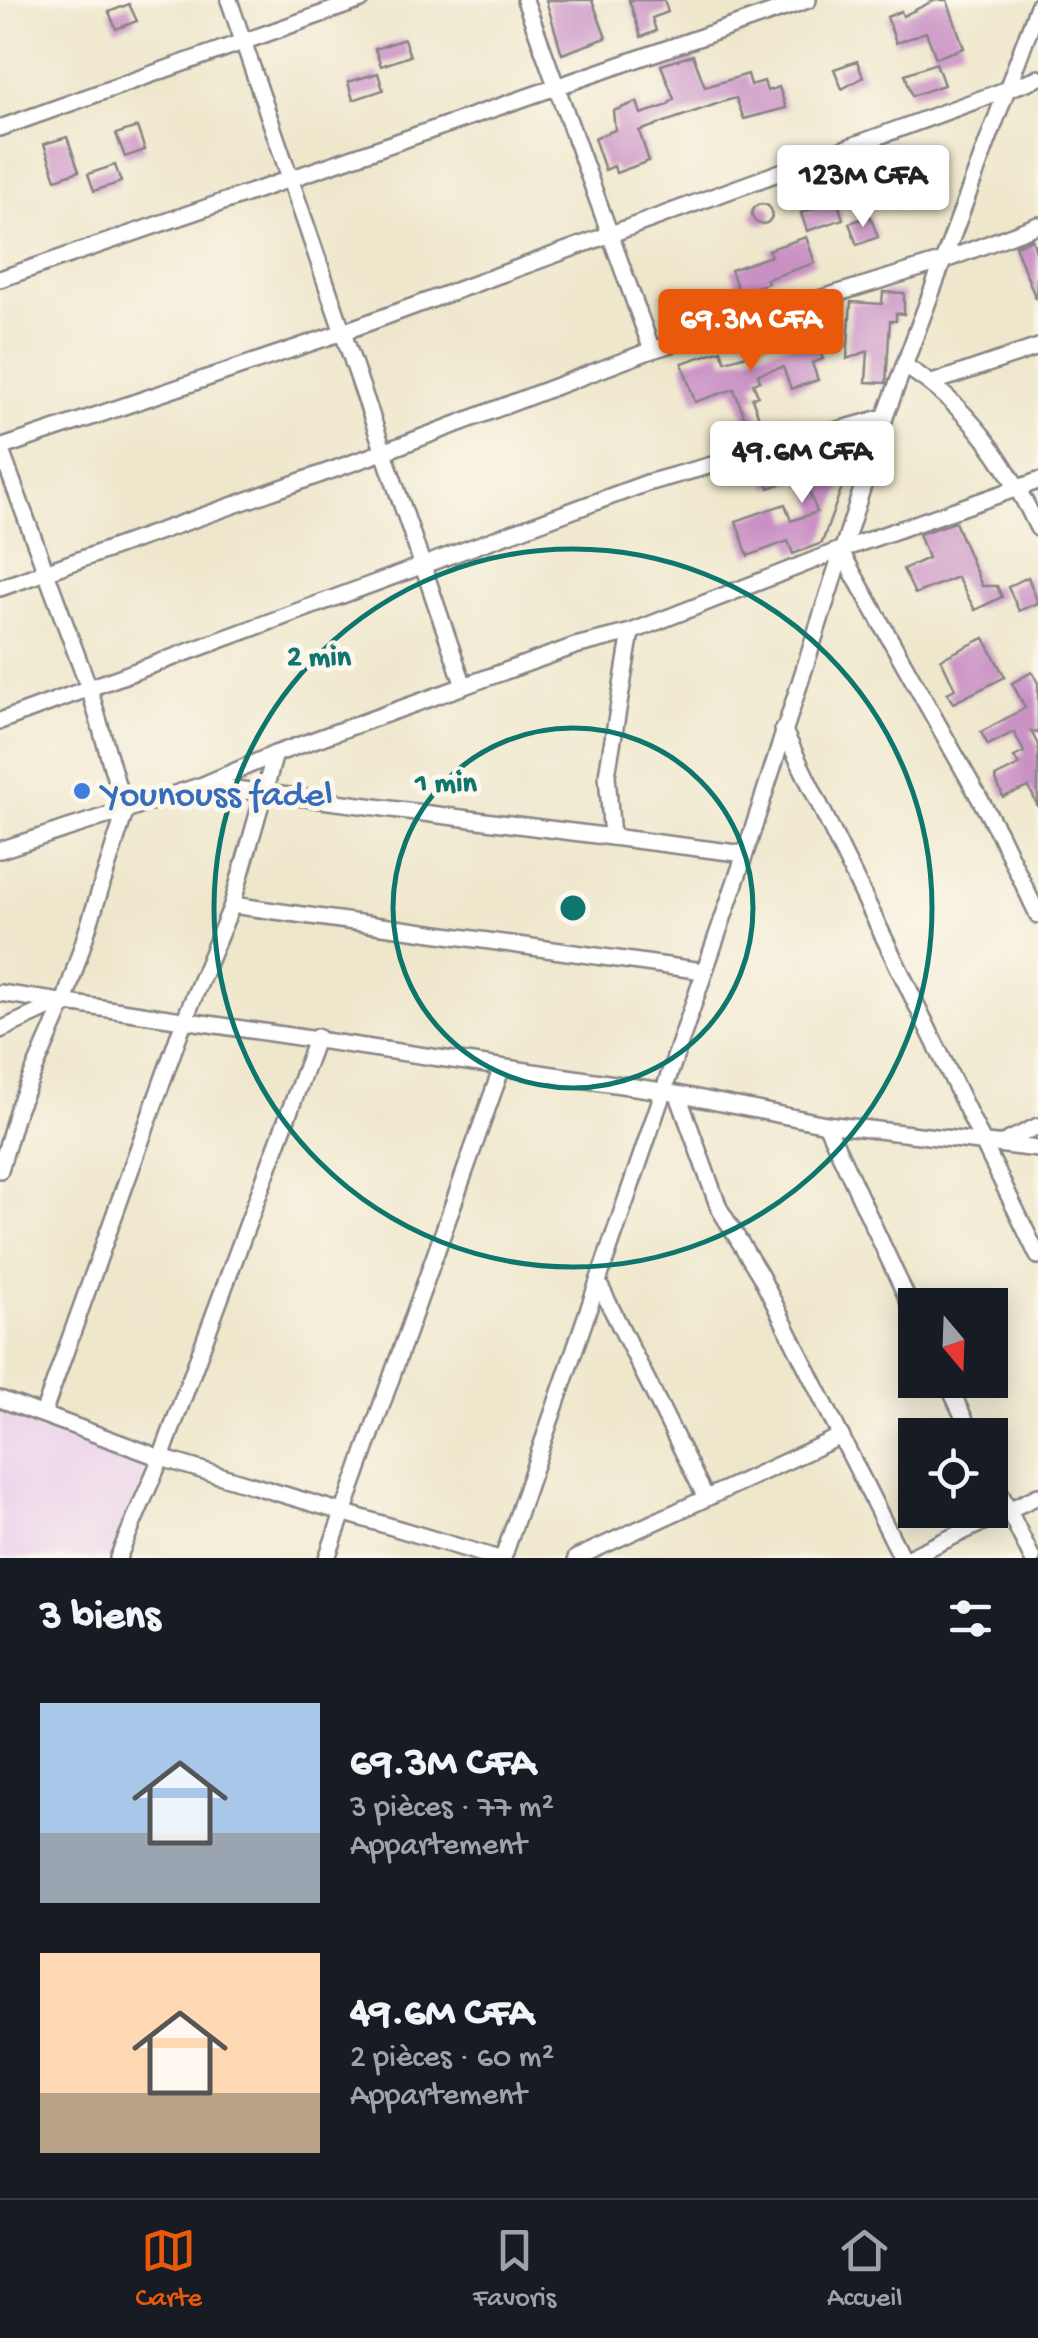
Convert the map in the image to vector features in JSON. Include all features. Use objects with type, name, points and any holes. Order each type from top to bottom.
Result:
[{"type":"street","points":[[229,0],[464,686]]},
{"type":"street","points":[[0,128],[361,0]]},
{"type":"street","points":[[525,0],[652,350]]},
{"type":"street","points":[[0,279],[808,0]]},
{"type":"street","points":[[0,1400],[161,1458],[500,1558],[670,1093],[703,971],[745,854],[886,417],[940,262],[1038,6]]},
{"type":"street","points":[[0,1170],[18,1108],[65,1000],[125,812],[90,691],[0,448],[340,333],[607,232],[1038,78]]},
{"type":"street","points":[[0,588],[383,452],[652,350],[940,262],[1038,226]]},
{"type":"street","points":[[932,383],[1038,346]]},
{"type":"street","points":[[904,366],[932,383],[984,432],[1019,488],[1038,528]]},
{"type":"street","points":[[0,721],[647,483],[886,417]]},
{"type":"street","points":[[0,850],[203,785],[275,754],[575,646],[631,632],[840,550],[1038,481]]},
{"type":"street","points":[[840,550],[999,833],[1038,915]]},
{"type":"street","points":[[612,836],[606,775],[631,632]]},
{"type":"street","points":[[783,729],[1038,1256]]},
{"type":"street","points":[[42,1414],[184,1021],[232,904],[275,754]]},
{"type":"street","points":[[203,785],[745,854]]},
{"type":"street","points":[[232,904],[703,971]]},
{"type":"street","points":[[0,993],[317,1037],[500,1070],[670,1093],[826,1124],[1038,1148]]},
{"type":"street","points":[[0,1030],[65,1000]]},
{"type":"street","points":[[118,1558],[161,1458],[317,1037]]},
{"type":"street","points":[[327,1558],[500,1070]]},
{"type":"street","points":[[670,1093],[719,1208],[753,1263],[905,1558],[969,1528]]},
{"type":"street","points":[[826,1124],[902,1288]]},
{"type":"street","points":[[1003,1143],[1038,1126]]},
{"type":"street","points":[[598,1282],[705,1496]]},
{"type":"street","points":[[576,1558],[841,1436]]},
{"type":"street","points":[[1032,1558],[1008,1510],[1038,1496]]},
{"type":"shaded area","points":[[0,1415],[147,1468],[116,1558],[0,1558]]},
{"type":"building","points":[[546,0],[592,0],[606,38],[562,54]]},
{"type":"building","points":[[629,0],[664,0],[668,12],[652,18],[656,31],[641,37]]},
{"type":"building","points":[[935,0],[947,0],[964,48],[936,58],[926,32],[896,43],[887,17],[901,11],[903,16]]},
{"type":"building","points":[[129,4],[137,21],[116,29],[109,12]]},
{"type":"building","points":[[404,39],[410,56],[381,66],[375,49]]},
{"type":"building","points":[[693,55],[705,87],[748,74],[751,85],[764,81],[767,91],[779,87],[786,108],[744,119],[736,98],[725,101],[639,131],[649,161],[616,173],[614,166],[605,170],[594,138],[615,130],[613,111],[637,102],[641,114],[666,106],[674,99],[661,65]]},
{"type":"building","points":[[857,61],[863,77],[842,89],[834,69]]},
{"type":"building","points":[[936,63],[944,85],[912,96],[905,74]]},
{"type":"building","points":[[378,73],[383,90],[353,100],[348,82]]},
{"type":"building","points":[[137,127],[145,150],[125,157],[116,134]]},
{"type":"building","points":[[67,137],[79,171],[56,179],[44,144]]},
{"type":"building","points":[[115,165],[121,182],[94,191],[88,174]]},
{"type":"building","points":[[900,180],[906,197],[888,203],[882,186]]},
{"type":"building","points":[[837,200],[843,219],[807,231],[801,213]]},
{"type":"building","points":[[758,204],[766,204],[772,214],[766,224],[758,224],[752,218],[752,210]]},
{"type":"building","points":[[870,216],[878,237],[857,245],[849,223]]},
{"type":"building","points":[[806,237],[815,263],[767,279],[768,283],[754,288],[755,293],[741,298],[731,270],[771,256],[768,250]]},
{"type":"building","points":[[1032,239],[1038,257],[1036,299],[1015,246]]},
{"type":"building","points":[[883,292],[904,293],[904,314],[896,313],[896,321],[890,321],[886,383],[866,382],[868,351],[847,359],[851,302],[882,304]]},
{"type":"building","points":[[806,339],[809,346],[817,343],[823,359],[812,363],[818,380],[791,389],[783,367],[758,374],[760,381],[753,383],[758,396],[752,398],[762,427],[750,432],[734,389],[695,402],[682,363],[721,350],[725,361]]},
{"type":"building","points":[[842,441],[855,450],[822,543],[793,554],[788,541],[748,556],[736,521],[785,504],[791,521],[817,512],[800,467],[817,461],[812,449]]},
{"type":"building","points":[[791,464],[796,479],[769,488],[764,473]]},
{"type":"building","points":[[955,522],[982,586],[997,586],[1002,597],[975,610],[957,577],[915,594],[903,569],[928,558],[919,534]]},
{"type":"building","points":[[1028,577],[1038,603],[1019,611],[1008,587]]},
{"type":"building","points":[[984,638],[1005,677],[953,703],[947,693],[955,689],[941,659]]},
{"type":"building","points":[[1032,672],[1038,683],[1038,733],[1031,731],[1038,745],[1038,807],[1029,787],[1003,797],[995,777],[1019,765],[1014,757],[1024,752],[1014,732],[988,745],[981,732],[1025,708],[1012,683]]},
{"type":"place","name":"Younouss fadel","points":[[82,791]]}]
